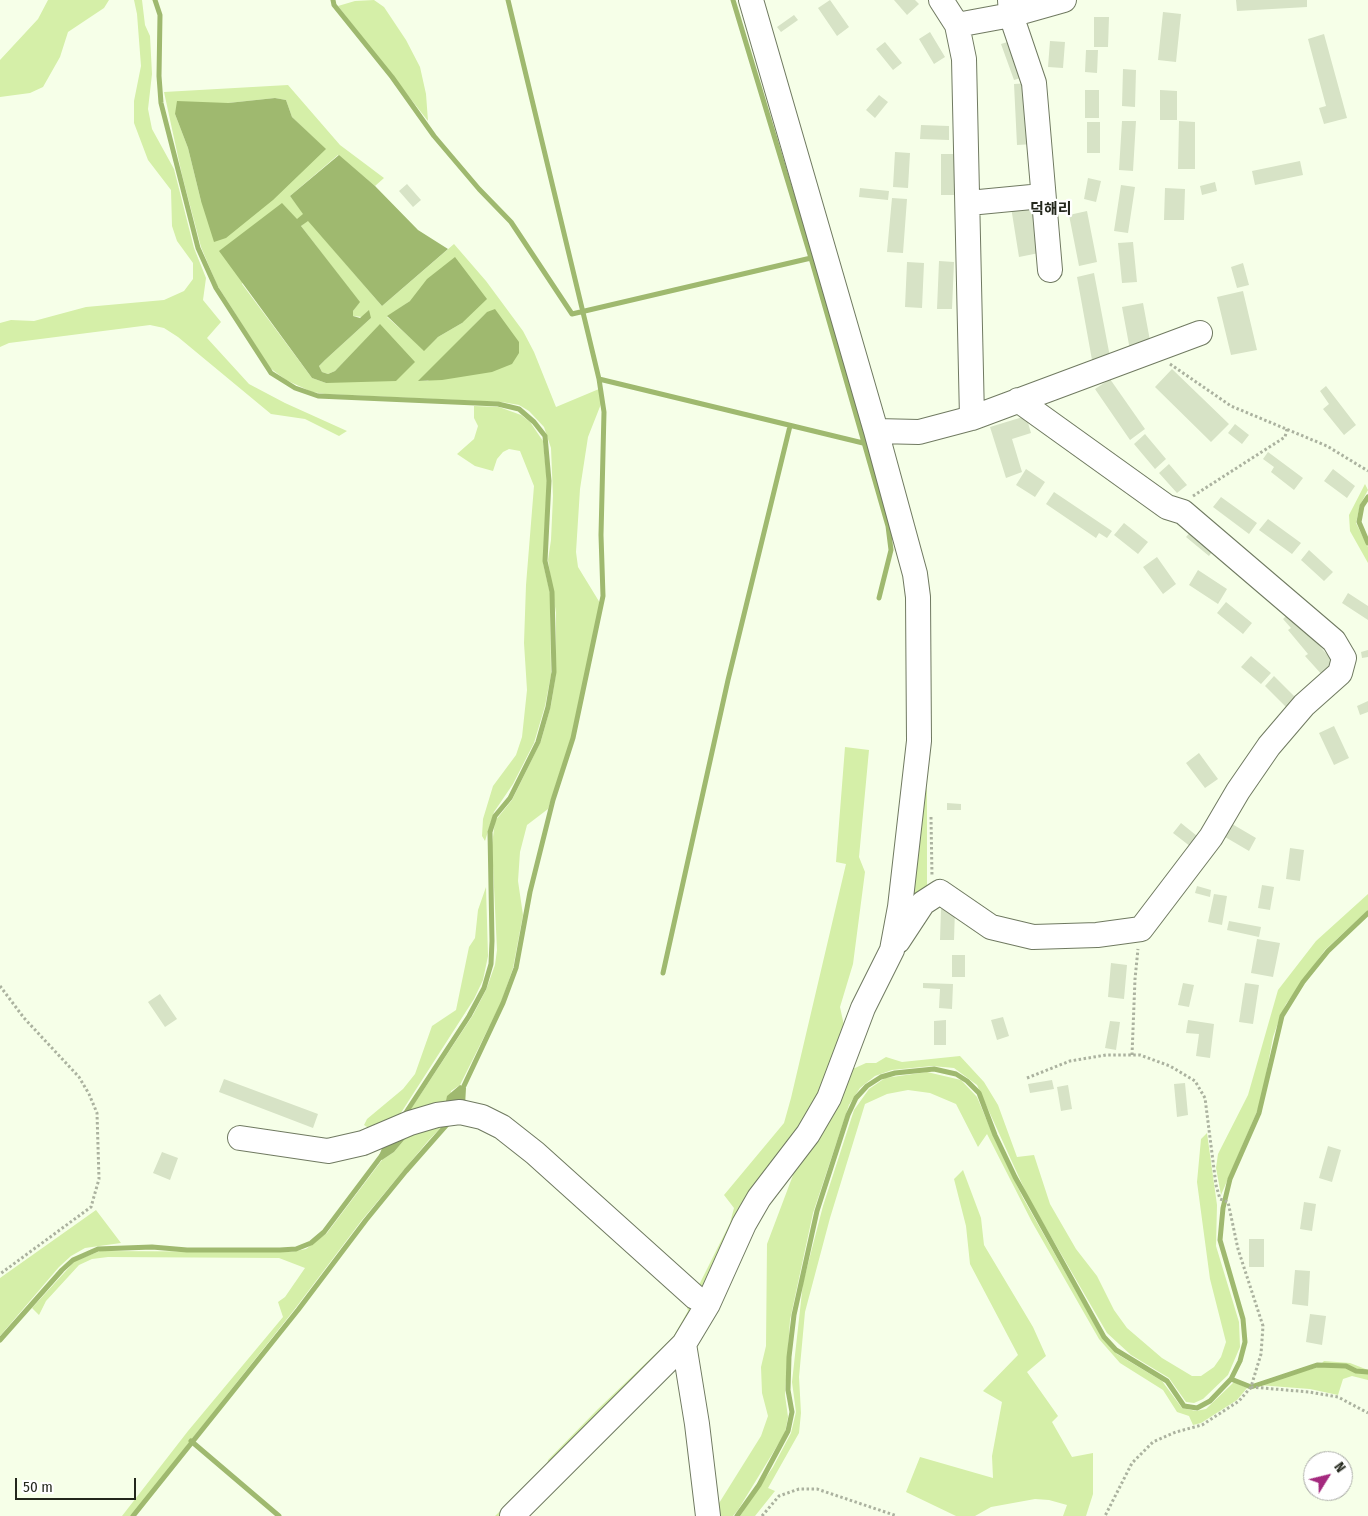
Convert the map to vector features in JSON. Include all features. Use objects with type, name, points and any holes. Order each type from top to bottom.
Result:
[{"type":"street","points":[[752,0],[876,431],[915,574],[918,597],[918,741],[900,907],[892,950]]},
{"type":"street","points":[[940,0],[957,24],[964,59],[969,203],[972,418]]},
{"type":"street","points":[[957,24],[1010,8],[1064,0]]},
{"type":"street","points":[[1010,8],[1034,83],[1042,196],[1050,270]]},
{"type":"street","points":[[969,203],[1042,196]]},
{"type":"street","points":[[876,431],[919,432],[972,418],[1200,332]]},
{"type":"street","points":[[512,1516],[684,1344],[708,1304],[744,1224],[759,1198],[808,1134],[829,1098],[863,1008],[892,950],[923,903],[940,892],[991,927],[1033,937],[1097,934],[1141,929],[1211,837],[1238,791],[1269,746],[1304,705],[1340,673],[1344,658],[1334,641],[1183,512],[1167,507],[1018,400]]},
{"type":"street","points":[[240,1138],[328,1151],[364,1143],[410,1123],[436,1115],[460,1112],[482,1117],[502,1127],[535,1153],[695,1297],[708,1304]]},
{"type":"street","points":[[684,1344],[697,1424],[708,1516]]},
{"type":"path","points":[[1148,351],[1231,406],[1327,446],[1368,471]]},
{"type":"path","points":[[1176,510],[1203,488],[1284,436],[1287,429]]},
{"type":"path","points":[[1132,1055],[1135,979],[1141,929]]},
{"type":"path","points":[[0,986],[24,1018],[78,1078],[89,1094],[97,1113],[100,1179],[91,1207],[0,1274]]},
{"type":"path","points":[[1027,1078],[1070,1061],[1106,1055],[1140,1055],[1170,1066],[1195,1081],[1205,1098],[1216,1185],[1220,1199],[1228,1202],[1238,1249],[1263,1326],[1261,1354],[1251,1387],[1239,1401],[1202,1425],[1176,1432],[1153,1442],[1132,1463],[1105,1516]]},
{"type":"path","points":[[1251,1387],[1338,1397],[1368,1413]]},
{"type":"path","points":[[762,1516],[779,1496],[799,1489],[817,1489],[897,1516]]},
{"type":"shaded area","points":[[48,0],[109,0],[104,8],[68,32],[60,57],[43,87],[30,93],[0,97],[0,60],[38,19]]},
{"type":"shaded area","points":[[134,0],[142,0],[145,25],[150,36],[152,74],[148,109],[152,129],[174,169],[194,248],[206,278],[203,300],[221,322],[207,338],[249,384],[285,403],[347,431],[339,436],[305,419],[271,414],[178,337],[164,328],[150,325],[9,343],[0,347],[0,323],[11,320],[34,321],[86,307],[164,300],[184,291],[193,279],[193,263],[177,241],[172,226],[171,190],[148,160],[134,123],[134,101],[141,66],[137,14]]},
{"type":"shaded area","points":[[374,0],[384,7],[406,40],[420,67],[426,94],[428,121],[338,6],[355,1]]},
{"type":"shaded area","points":[[288,85],[340,145],[384,178],[375,186],[338,155],[290,196],[304,214],[297,220],[282,204],[242,284],[312,378],[326,383],[380,325],[335,371],[328,374],[322,372],[319,366],[371,318],[353,316],[353,311],[359,302],[301,226],[308,220],[382,306],[454,244],[486,281],[523,331],[534,352],[556,407],[599,389],[601,404],[588,437],[580,489],[576,552],[578,567],[600,603],[571,738],[548,809],[527,825],[520,852],[518,881],[523,915],[513,968],[501,1003],[460,1085],[451,1091],[449,1105],[403,1121],[473,1015],[486,990],[495,965],[497,950],[492,845],[495,821],[512,800],[541,741],[551,705],[556,673],[556,613],[548,560],[553,496],[551,448],[544,427],[529,411],[519,405],[502,402],[325,394],[312,392],[286,380],[270,368],[217,285],[201,247],[182,175],[164,92]],"holes":[[[275,98],[286,100],[292,117],[325,149],[201,201],[188,148],[175,114],[228,103]],[[410,301],[462,323],[438,337],[424,350],[387,317]],[[487,312],[428,381],[419,381]]]},
{"type":"shaded area","points":[[275,98],[286,100],[292,117],[326,149],[273,200],[226,238],[214,242],[201,201],[188,148],[175,114],[177,101],[228,103]]},
{"type":"shaded area","points":[[339,155],[375,186],[418,230],[448,249],[382,306],[308,221],[301,226],[360,302],[353,311],[353,316],[360,318],[369,310],[371,318],[319,366],[322,372],[328,374],[335,371],[380,324],[415,362],[396,381],[326,383],[312,378],[219,251],[282,203],[297,219],[303,214],[290,196]]},
{"type":"shaded area","points":[[455,257],[487,299],[462,323],[438,337],[424,351],[387,316],[410,301],[427,279]]},
{"type":"shaded area","points":[[495,309],[519,342],[519,353],[512,364],[492,372],[442,380],[418,381],[487,312]]},
{"type":"shaded area","points":[[474,406],[499,407],[521,415],[530,422],[543,441],[547,482],[543,563],[550,593],[551,675],[545,706],[534,743],[513,784],[494,812],[485,841],[482,836],[483,819],[493,786],[516,755],[522,737],[527,690],[524,643],[526,585],[534,486],[520,451],[509,449],[503,452],[497,459],[493,471],[475,466],[457,454],[474,439],[478,426],[474,418]]},
{"type":"shaded area","points":[[1365,484],[1368,490],[1360,505],[1356,523],[1368,547],[1368,563],[1350,531],[1349,515]]},
{"type":"shaded area","points":[[845,747],[869,750],[859,857],[865,872],[853,964],[840,1007],[845,1030],[813,1110],[706,1295],[697,1289],[730,1223],[734,1208],[724,1195],[784,1123],[791,1098],[846,864],[836,862]]},
{"type":"shaded area","points":[[920,759],[927,791],[927,894],[903,905]]},
{"type":"shaded area","points":[[486,887],[488,956],[483,980],[474,999],[397,1119],[370,1129],[364,1125],[367,1119],[403,1089],[415,1074],[432,1026],[456,1010],[469,947],[475,938],[478,910]]},
{"type":"shaded area","points":[[1368,894],[1368,910],[1325,950],[1286,1004],[1273,1037],[1261,1102],[1221,1195],[1216,1168],[1218,1154],[1248,1095],[1278,990],[1316,941]]},
{"type":"shaded area","points":[[960,1056],[984,1082],[998,1105],[1017,1157],[1034,1155],[1050,1204],[1076,1249],[1097,1276],[1114,1310],[1127,1328],[1162,1358],[1192,1376],[1201,1376],[1214,1367],[1221,1357],[1226,1342],[1210,1279],[1197,1182],[1201,1139],[1207,1133],[1217,1205],[1216,1246],[1239,1322],[1240,1347],[1228,1375],[1203,1399],[1194,1403],[1186,1402],[1169,1378],[1131,1355],[1107,1333],[1028,1197],[977,1085],[954,1068],[932,1066],[892,1070],[875,1076],[860,1088],[849,1105],[813,1213],[790,1320],[785,1395],[788,1417],[785,1433],[733,1516],[711,1516],[761,1436],[768,1416],[762,1393],[761,1367],[766,1346],[767,1244],[804,1146],[845,1066],[855,1068],[866,1063],[876,1063],[886,1057],[902,1062]]},
{"type":"shaded area","points":[[927,1072],[961,1080],[977,1097],[1023,1198],[1103,1339],[1117,1354],[1162,1381],[1182,1408],[1196,1411],[1206,1409],[1234,1382],[1247,1388],[1237,1400],[1201,1423],[1193,1425],[1189,1416],[1177,1412],[1163,1390],[1120,1363],[1099,1339],[1032,1222],[987,1134],[978,1147],[956,1104],[930,1093],[908,1090],[887,1094],[865,1104],[830,1218],[805,1312],[799,1377],[801,1413],[799,1433],[768,1488],[775,1491],[755,1516],[740,1516],[773,1467],[791,1433],[796,1412],[792,1382],[803,1283],[823,1206],[854,1110],[869,1089],[885,1078]]},
{"type":"shaded area","points":[[460,1085],[466,1088],[465,1106],[449,1105],[446,1101],[447,1096]]},
{"type":"shaded area","points":[[450,1118],[428,1141],[362,1220],[294,1310],[131,1516],[122,1516],[188,1431],[283,1317],[278,1302],[285,1297],[305,1268],[279,1258],[108,1257],[92,1259],[79,1265],[46,1301],[39,1315],[32,1308],[75,1261],[100,1251],[291,1252],[306,1249],[327,1233],[382,1160],[394,1152],[410,1133]]},
{"type":"shaded area","points":[[410,1133],[394,1152],[382,1160],[378,1158],[383,1146]]},
{"type":"shaded area","points":[[963,1170],[981,1218],[984,1245],[1033,1327],[1046,1356],[1027,1372],[1058,1416],[1052,1422],[1072,1457],[1093,1453],[1093,1494],[1086,1516],[1063,1516],[1067,1505],[1049,1500],[1035,1499],[991,1507],[975,1516],[956,1516],[906,1492],[920,1457],[993,1478],[992,1456],[1002,1402],[983,1391],[1018,1355],[970,1264],[966,1226],[954,1179]]},
{"type":"shaded area","points":[[96,1210],[121,1243],[85,1248],[71,1256],[59,1267],[0,1336],[0,1278]]},
{"type":"shaded area","points":[[686,1303],[691,1308],[692,1316],[685,1333],[505,1516],[495,1516],[547,1466],[548,1460],[598,1409],[673,1337],[688,1311]]},
{"type":"shaded area","points":[[1324,1361],[1350,1363],[1368,1370],[1368,1380],[1352,1376],[1343,1379],[1338,1395],[1310,1389],[1258,1385],[1318,1367]]},
{"type":"building","points":[[830,0],[849,27],[837,36],[818,8]]},
{"type":"building","points":[[894,0],[915,0],[919,4],[907,15]]},
{"type":"building","points":[[1236,0],[1307,0],[1307,7],[1237,11]]},
{"type":"building","points":[[1163,12],[1181,14],[1176,62],[1158,60]]},
{"type":"building","points":[[794,15],[798,20],[781,32],[777,27]]},
{"type":"building","points":[[1094,17],[1109,17],[1108,47],[1094,47]]},
{"type":"building","points":[[930,32],[945,57],[934,64],[919,39]]},
{"type":"building","points":[[1324,34],[1347,118],[1324,124],[1319,108],[1326,106],[1308,39]]},
{"type":"building","points":[[1014,40],[1027,76],[1014,80],[1001,44]]},
{"type":"building","points":[[1050,41],[1065,42],[1063,68],[1048,67]]},
{"type":"building","points":[[885,42],[902,63],[893,70],[876,49]]},
{"type":"building","points":[[1086,50],[1098,50],[1097,73],[1085,72]]},
{"type":"building","points":[[1123,69],[1136,70],[1135,107],[1122,106]]},
{"type":"building","points":[[1031,83],[1034,144],[1017,145],[1014,84]]},
{"type":"building","points":[[1085,90],[1099,90],[1099,118],[1085,118]]},
{"type":"building","points":[[1160,90],[1177,91],[1177,120],[1160,120]]},
{"type":"building","points":[[879,95],[888,102],[875,118],[866,110]]},
{"type":"building","points":[[1122,121],[1136,121],[1133,171],[1119,170]]},
{"type":"building","points":[[1179,121],[1195,122],[1195,169],[1178,169]]},
{"type":"building","points":[[1087,122],[1100,122],[1100,153],[1087,153]]},
{"type":"building","points":[[921,125],[949,126],[949,140],[920,139]]},
{"type":"building","points":[[895,152],[910,153],[908,188],[893,187]]},
{"type":"building","points":[[941,154],[956,154],[955,195],[941,195]]},
{"type":"building","points":[[1300,161],[1303,175],[1255,185],[1252,171]]},
{"type":"building","points":[[1088,178],[1101,181],[1096,202],[1084,199]]},
{"type":"building","points":[[1215,182],[1217,191],[1202,195],[1200,186]]},
{"type":"building","points":[[407,184],[421,200],[413,207],[399,191]]},
{"type":"building","points":[[1121,185],[1135,187],[1128,233],[1114,231]]},
{"type":"building","points":[[860,188],[889,191],[888,200],[859,197]]},
{"type":"building","points":[[1165,188],[1185,189],[1184,220],[1164,220]]},
{"type":"building","points":[[892,198],[907,199],[903,253],[887,252]]},
{"type":"building","points":[[1031,204],[1039,253],[1019,257],[1011,207]]},
{"type":"building","points":[[1087,211],[1097,262],[1079,266],[1069,215]]},
{"type":"building","points":[[1133,242],[1137,282],[1122,283],[1118,243]]},
{"type":"building","points":[[939,261],[954,262],[952,309],[937,309]]},
{"type":"building","points":[[907,262],[924,263],[922,308],[905,307]]},
{"type":"building","points":[[1243,263],[1249,285],[1237,288],[1231,267]]},
{"type":"building","points":[[1094,273],[1110,357],[1092,360],[1077,277]]},
{"type":"building","points":[[1243,291],[1257,350],[1231,355],[1217,297]]},
{"type":"building","points":[[1143,303],[1151,346],[1130,350],[1122,307]]},
{"type":"building","points":[[1172,369],[1229,424],[1211,442],[1155,387]]},
{"type":"building","points":[[1110,379],[1145,429],[1130,440],[1095,389]]},
{"type":"building","points":[[1326,386],[1356,425],[1344,435],[1323,409],[1329,404],[1320,391]]},
{"type":"building","points":[[1026,416],[1031,433],[1012,439],[1022,472],[1006,478],[990,427]]},
{"type":"building","points":[[1235,424],[1249,435],[1242,444],[1228,433]]},
{"type":"building","points":[[1145,434],[1166,459],[1155,469],[1134,444]]},
{"type":"building","points":[[1268,452],[1303,478],[1294,490],[1271,472],[1274,467],[1263,459]]},
{"type":"building","points":[[1169,464],[1187,485],[1177,493],[1159,473]]},
{"type":"building","points":[[1026,469],[1045,482],[1035,497],[1016,485]]},
{"type":"building","points":[[1333,469],[1355,486],[1347,498],[1324,481]]},
{"type":"building","points":[[1054,492],[1112,531],[1107,538],[1099,533],[1096,538],[1046,504]]},
{"type":"building","points":[[1221,497],[1257,523],[1249,534],[1213,507]]},
{"type":"building","points":[[1268,519],[1301,543],[1292,554],[1259,530]]},
{"type":"building","points":[[1124,523],[1148,542],[1138,554],[1114,535]]},
{"type":"building","points":[[1194,528],[1216,547],[1209,556],[1186,537]]},
{"type":"building","points":[[1309,550],[1333,572],[1324,581],[1301,560]]},
{"type":"building","points":[[1157,557],[1176,584],[1163,594],[1143,567]]},
{"type":"building","points":[[1198,570],[1227,589],[1218,604],[1189,585]]},
{"type":"building","points":[[1348,593],[1368,606],[1368,620],[1342,603]]},
{"type":"building","points":[[1226,602],[1252,623],[1243,634],[1217,613]]},
{"type":"building","points":[[1290,612],[1337,666],[1324,677],[1305,656],[1308,654],[1288,630],[1291,628],[1283,619]]},
{"type":"building","points":[[1368,650],[1368,657],[1362,658],[1361,652]]},
{"type":"building","points":[[1251,656],[1271,673],[1261,684],[1241,667]]},
{"type":"building","points":[[1274,676],[1302,704],[1292,713],[1265,686]]},
{"type":"building","points":[[1368,701],[1368,712],[1360,715],[1357,706]]},
{"type":"building","points":[[1334,726],[1349,758],[1334,765],[1319,733]]},
{"type":"building","points":[[1199,753],[1218,779],[1205,788],[1186,763]]},
{"type":"building","points":[[947,803],[961,804],[961,810],[947,810]]},
{"type":"building","points":[[1227,821],[1256,838],[1249,851],[1220,834]]},
{"type":"building","points":[[1181,823],[1202,840],[1195,850],[1173,833]]},
{"type":"building","points":[[1290,848],[1304,850],[1300,881],[1286,879]]},
{"type":"building","points":[[1262,885],[1274,887],[1270,910],[1258,908]]},
{"type":"building","points":[[1197,886],[1211,890],[1210,897],[1195,893]]},
{"type":"building","points":[[1214,894],[1227,896],[1222,925],[1208,922]]},
{"type":"building","points":[[941,909],[955,909],[954,940],[940,940]]},
{"type":"building","points":[[1229,921],[1261,927],[1259,937],[1227,930]]},
{"type":"building","points":[[1257,939],[1280,943],[1273,977],[1251,973]]},
{"type":"building","points":[[952,955],[965,955],[965,977],[952,977]]},
{"type":"building","points":[[1111,963],[1127,965],[1124,999],[1108,997]]},
{"type":"building","points":[[923,983],[953,984],[952,1009],[939,1008],[940,989],[923,988]]},
{"type":"building","points":[[1183,983],[1194,985],[1189,1007],[1178,1005]]},
{"type":"building","points":[[1245,983],[1259,985],[1253,1024],[1239,1022]]},
{"type":"building","points":[[160,994],[177,1019],[165,1027],[148,1002]]},
{"type":"building","points":[[1003,1017],[1009,1036],[997,1040],[991,1020]]},
{"type":"building","points":[[946,1020],[946,1045],[934,1045],[934,1021]]},
{"type":"building","points":[[1188,1020],[1214,1024],[1210,1058],[1196,1056],[1199,1034],[1186,1033]]},
{"type":"building","points":[[1110,1021],[1120,1022],[1116,1050],[1105,1048]]},
{"type":"building","points":[[224,1079],[318,1114],[313,1128],[219,1092]]},
{"type":"building","points":[[1052,1080],[1054,1089],[1030,1093],[1028,1084]]},
{"type":"building","points":[[1185,1083],[1188,1115],[1177,1117],[1174,1084]]},
{"type":"building","points":[[1068,1085],[1072,1109],[1061,1111],[1057,1087]]},
{"type":"building","points":[[1328,1146],[1341,1150],[1332,1182],[1319,1178]]},
{"type":"building","points":[[162,1152],[178,1158],[170,1180],[153,1173]]},
{"type":"building","points":[[1304,1202],[1316,1204],[1312,1231],[1300,1229]]},
{"type":"building","points":[[1249,1239],[1264,1239],[1264,1267],[1249,1267]]},
{"type":"building","points":[[1295,1270],[1310,1271],[1308,1306],[1292,1304]]},
{"type":"building","points":[[1310,1314],[1326,1316],[1322,1345],[1306,1342]]},
{"type":"waterway","points":[[155,0],[160,15],[159,76],[161,103],[198,248],[216,288],[271,373],[295,388],[318,396],[498,404],[519,409],[534,422],[545,436],[549,481],[545,561],[552,592],[554,672],[548,707],[538,742],[510,798],[495,816],[490,832],[492,941],[491,964],[484,988],[469,1016],[403,1117]]},
{"type":"waterway","points":[[333,0],[334,5],[392,77],[434,136],[479,189],[511,222],[572,314],[811,258]]},
{"type":"waterway","points":[[462,1090],[503,1003],[516,968],[530,892],[553,800],[573,738],[603,596],[601,535],[604,412],[599,379],[508,0]]},
{"type":"waterway","points":[[733,0],[811,258],[888,526],[891,550],[879,598]]},
{"type":"waterway","points":[[599,379],[863,443]]},
{"type":"waterway","points":[[663,973],[728,680],[790,426]]},
{"type":"waterway","points":[[1368,497],[1362,506],[1359,522],[1368,543]]},
{"type":"waterway","points":[[737,1516],[759,1485],[788,1431],[792,1412],[788,1390],[789,1357],[794,1315],[817,1211],[848,1115],[856,1098],[867,1086],[881,1077],[895,1073],[934,1069],[956,1074],[967,1081],[979,1093],[995,1135],[1015,1177],[1104,1337],[1116,1350],[1167,1381],[1184,1406],[1197,1408],[1210,1401],[1231,1379],[1240,1361],[1245,1342],[1243,1319],[1220,1240],[1223,1208],[1230,1179],[1259,1113],[1282,1016],[1303,982],[1328,951],[1368,913]]},
{"type":"waterway","points":[[133,1516],[298,1310],[366,1220],[450,1121]]},
{"type":"waterway","points":[[0,1340],[62,1270],[73,1260],[98,1249],[152,1247],[187,1250],[280,1250],[296,1249],[311,1243],[324,1232],[382,1155]]},
{"type":"waterway","points":[[1231,1379],[1251,1387],[1317,1365],[1346,1366],[1356,1371],[1368,1372]]},
{"type":"waterway","points":[[191,1441],[279,1516]]},
{"type":"district","name":"덕해리","points":[[1051,210]]}]
